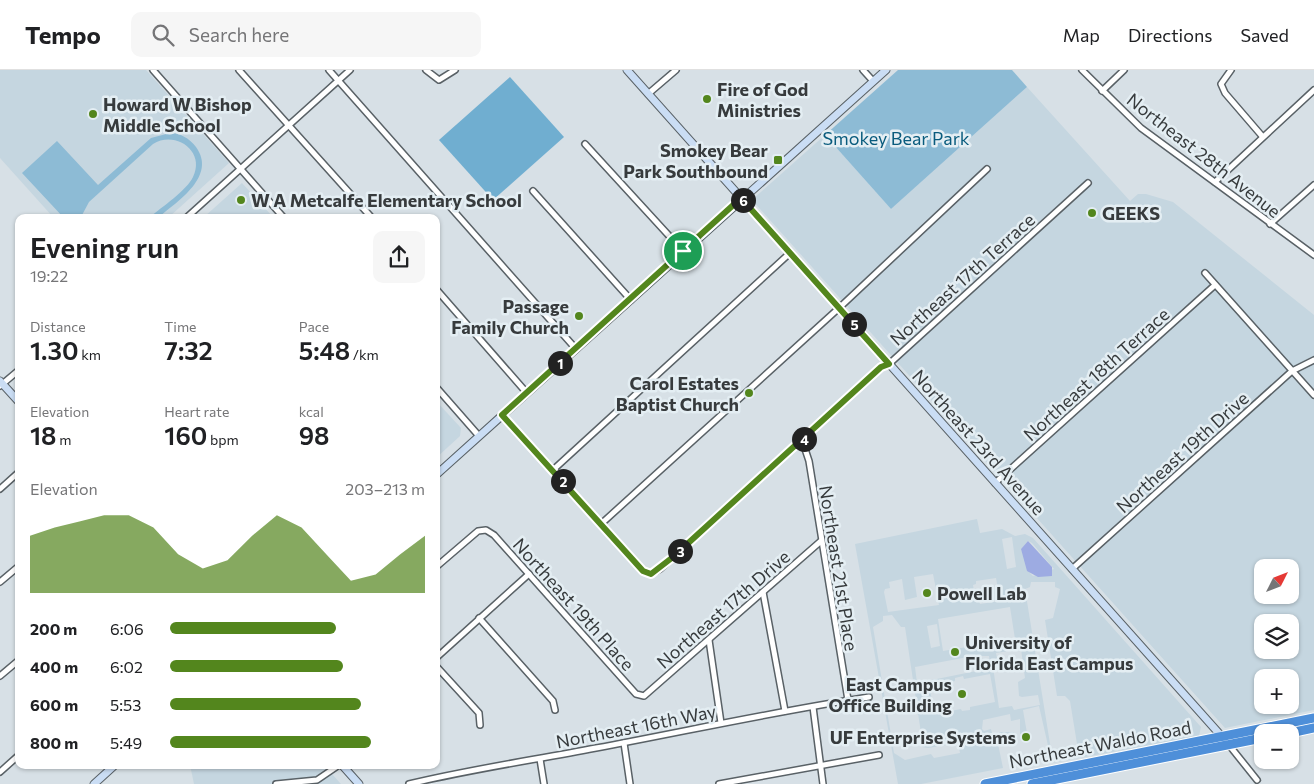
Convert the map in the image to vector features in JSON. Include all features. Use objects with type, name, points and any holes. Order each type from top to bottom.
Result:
[{"type":"highway","name":"Northeast Waldo Road","points":[[985,784],[1314,718]]},
{"type":"highway","points":[[1299,731],[1314,728]]},
{"type":"highway","name":"Northeast Waldo Road","points":[[1032,784],[1254,740]]},
{"type":"highway","points":[[1122,756],[1124,766]]},
{"type":"main road","name":"Northeast 23rd Avenue","points":[[627,70],[1229,745]]},
{"type":"main road","points":[[440,471],[526,392],[631,300],[741,198],[886,70]]},
{"type":"main road","points":[[1,383],[15,398]]},
{"type":"main road","points":[[94,784],[111,769]]},
{"type":"main road","points":[[345,769],[359,784]]},
{"type":"street","points":[[153,70],[280,214]]},
{"type":"street","points":[[239,70],[368,214]]},
{"type":"street","points":[[329,70],[576,349]]},
{"type":"street","points":[[190,214],[350,70]]},
{"type":"street","points":[[426,70],[433,77],[441,79],[455,70]]},
{"type":"street","points":[[648,94],[676,70]]},
{"type":"street","points":[[863,70],[873,81]]},
{"type":"street","name":"Northeast 28th Avenue","points":[[1082,70],[1141,128],[1270,224],[1314,254]]},
{"type":"street","points":[[1102,91],[1124,70]]},
{"type":"street","points":[[1231,70],[1221,84],[1225,93],[1262,136]]},
{"type":"street","points":[[1215,182],[1262,136],[1314,90]]},
{"type":"street","points":[[585,144],[683,251]]},
{"type":"street","points":[[502,415],[601,524],[839,308],[987,169]]},
{"type":"street","name":"Northeast 17th Terrace","points":[[601,524],[643,571],[652,573],[673,557],[881,367],[889,364],[1088,184]]},
{"type":"street","points":[[1270,224],[1314,185]]},
{"type":"street","points":[[533,192],[631,300]]},
{"type":"street","points":[[553,470],[790,253]]},
{"type":"street","points":[[1205,273],[1314,395]]},
{"type":"street","name":"Northeast 18th Terrace","points":[[995,483],[1215,285]]},
{"type":"street","points":[[440,294],[526,392]]},
{"type":"street","name":"Northeast 19th Drive","points":[[1072,569],[1292,371],[1314,360]]},
{"type":"street","points":[[1,383],[15,373]]},
{"type":"street","points":[[440,392],[479,436]]},
{"type":"street","name":"Northeast 21st Place","points":[[802,440],[809,461],[848,700]]},
{"type":"street","points":[[0,489],[15,476]]},
{"type":"street","name":"Northeast 19th Place","points":[[440,563],[471,536],[484,530],[494,535],[636,694],[644,696]]},
{"type":"street","name":"Northeast 17th Drive","points":[[644,696],[821,541]]},
{"type":"street","points":[[0,582],[15,569]]},
{"type":"street","points":[[440,654],[529,574]]},
{"type":"street","points":[[763,592],[785,711]]},
{"type":"street","points":[[479,618],[553,701],[555,710]]},
{"type":"street","points":[[709,640],[721,723]]},
{"type":"street","points":[[0,676],[15,663]]},
{"type":"street","points":[[440,670],[479,713],[480,725]]},
{"type":"street","name":"Northeast 16th Way","points":[[409,784],[486,766],[540,759],[721,723],[869,697]]},
{"type":"street","points":[[814,707],[819,766],[823,784]]},
{"type":"street","points":[[624,743],[630,784]]},
{"type":"street","points":[[1229,745],[1257,780]]},
{"type":"street","points":[[719,784],[879,755]]},
{"type":"street","points":[[0,772],[15,759]]},
{"type":"street","points":[[540,759],[544,784]]},
{"type":"street","points":[[276,784],[317,780],[327,776],[336,769]]},
{"type":"shaded area","name":"Howard W Bishop Middle School","points":[[0,70],[146,70],[229,163],[172,214],[50,214],[0,158]]},
{"type":"shaded area","points":[[510,77],[564,137],[493,200],[439,140]]},
{"type":"shaded area","points":[[1027,87],[1130,201],[1138,194],[1146,194],[1173,202],[1314,315],[1314,710],[1299,713],[1299,669],[1254,669],[1254,714],[1294,714],[1225,728],[752,200],[825,135],[891,209]]},
{"type":"shaded area","name":"W A Metcalfe Elementary School","points":[[242,183],[270,214],[207,214]]},
{"type":"shaded area","points":[[440,405],[461,428],[460,436],[440,454]]},
{"type":"shaded area","name":"University of Florida East Campus","points":[[977,519],[980,533],[1002,529],[1015,536],[1025,534],[1033,538],[1201,727],[1199,736],[1052,763],[1039,706],[1023,710],[1027,733],[1020,734],[1020,719],[1011,721],[1010,714],[983,720],[982,729],[984,731],[991,729],[993,737],[999,736],[999,732],[1014,732],[1014,735],[997,739],[1003,768],[921,784],[898,784],[855,544]],"holes":[[[1012,537],[1016,567],[1007,569],[1002,539]],[[1028,541],[1032,543],[1054,569],[1033,576],[1030,573],[1021,549]],[[933,574],[939,605],[888,612],[884,592],[885,589],[890,588],[889,582],[902,579],[905,600],[917,597],[914,577]],[[996,578],[1000,601],[980,604],[978,597],[975,597],[973,585],[976,584],[976,581]],[[1031,582],[1055,582],[1055,587],[1060,589],[1053,618],[1045,620],[1057,696],[1065,696],[1070,701],[1079,756],[1059,760],[1057,756],[1052,756],[1025,589],[1030,587]],[[1010,607],[1015,639],[943,651],[938,619]],[[892,615],[901,627],[905,627],[921,733],[917,734],[918,741],[922,747],[928,748],[958,743],[960,753],[934,758],[931,754],[905,760],[894,753],[873,627],[883,621],[883,616]],[[937,624],[940,646],[931,648],[927,626]],[[1021,649],[1025,678],[1018,682],[1019,696],[1038,695],[1040,705],[1014,710],[1012,706],[999,708],[993,667],[998,664],[996,653]],[[973,656],[989,656],[990,663],[985,664],[986,669],[917,683],[915,667]],[[990,674],[995,702],[970,707],[970,710],[962,711],[961,709],[935,714],[929,686],[955,681],[955,678],[963,676],[964,679]]]},
{"type":"shaded area","points":[[1028,541],[1052,567],[1052,576],[1038,577],[1027,571],[1021,549]]},
{"type":"shaded area","points":[[191,769],[328,769],[341,784],[194,784]]},
{"type":"green space","name":"Smokey Bear Park","points":[[898,70],[1012,70],[1027,87],[891,209],[825,135]]},
{"type":"green space","points":[[170,133],[181,135],[196,147],[201,158],[202,168],[199,178],[185,195],[163,214],[154,214],[190,182],[196,168],[192,151],[179,141],[162,140],[153,144],[89,202],[83,214],[60,214],[22,173],[57,141],[98,185],[151,138]]},
{"type":"place","name":"Fire of God Ministries","points":[[707,99]]},
{"type":"place","name":"Howard W Bishop Middle School","points":[[93,114]]},
{"type":"place","name":"Smokey Bear Park Southbound","points":[[778,160]]},
{"type":"place","name":"W A Metcalfe Elementary School","points":[[241,200]]},
{"type":"place","name":"GEEKS","points":[[1092,213]]},
{"type":"place","name":"Passage Family Church","points":[[579,316]]},
{"type":"place","name":"Carol Estates Baptist Church","points":[[749,393]]},
{"type":"place","name":"Powell Lab","points":[[927,593]]},
{"type":"place","name":"University of Florida East Campus","points":[[955,652]]},
{"type":"place","name":"East Campus Office Building","points":[[962,694]]},
{"type":"place","name":"UF Enterprise Systems","points":[[1026,737]]},
{"type":"route","points":[[741,198],[889,364],[881,367],[660,569],[651,574],[643,571],[502,415],[683,251],[741,198]]}]
